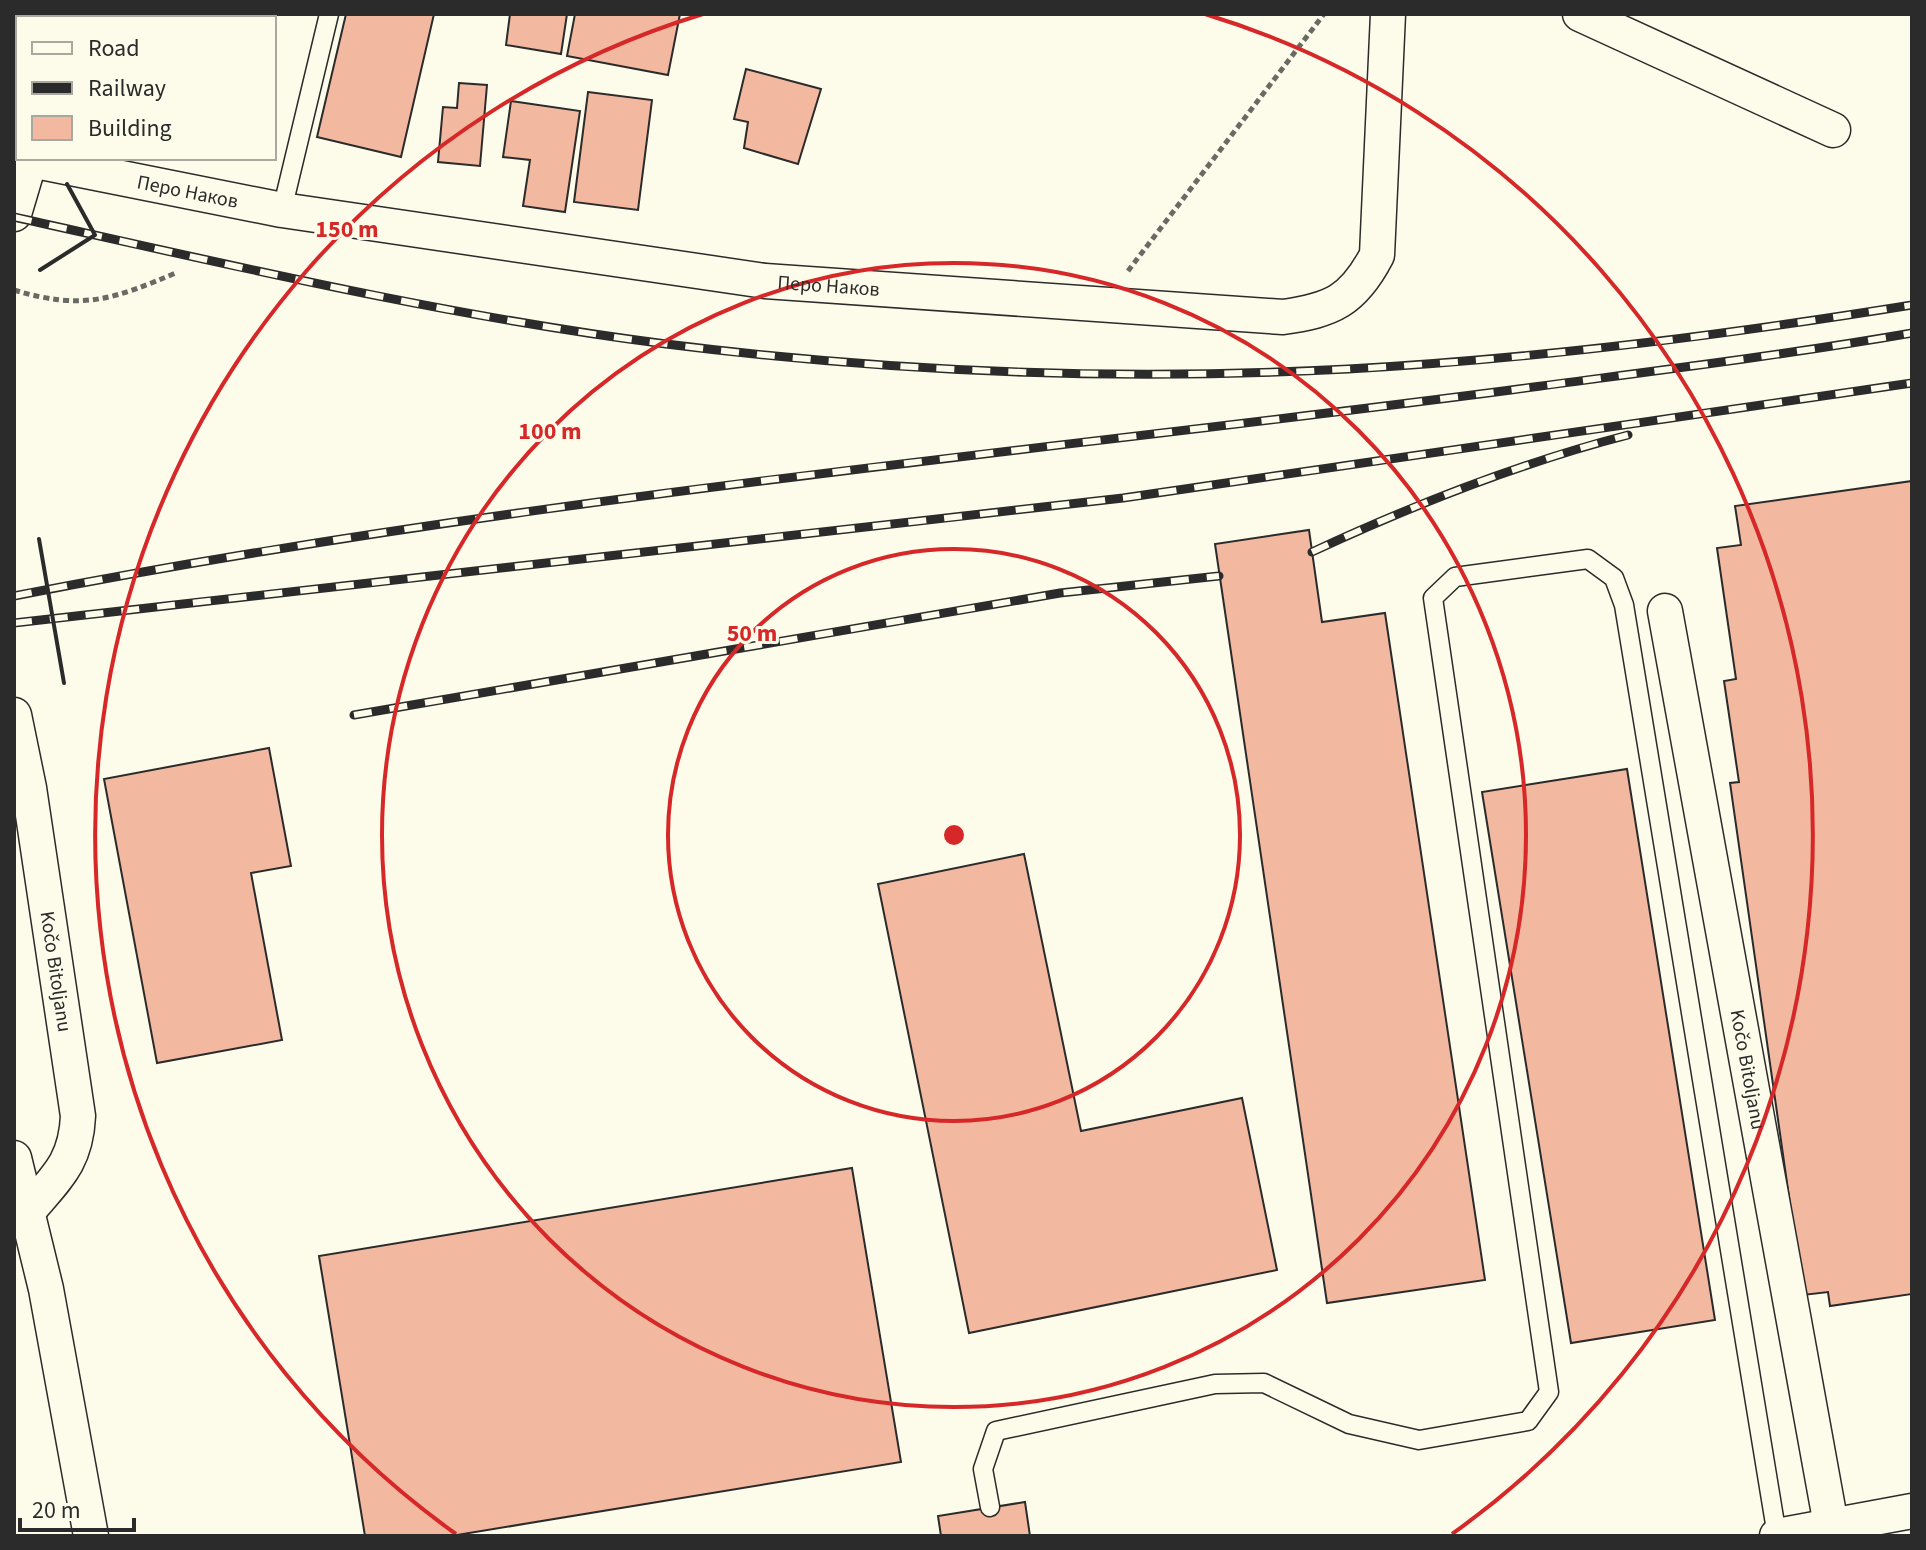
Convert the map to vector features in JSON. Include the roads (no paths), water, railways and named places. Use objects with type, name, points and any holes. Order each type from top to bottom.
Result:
[{"type":"street","name":"Перо Наков","points":[[31,160],[282,210],[765,281],[1283,317],[1322,311],[1365,278],[1377,255],[1388,14]]},
{"type":"street","points":[[1580,14],[1833,130]]},
{"type":"street","points":[[14,214],[21,160]]},
{"type":"street","name":"Kočo Bitoljanu","points":[[1665,611],[1832,1531]]},
{"type":"street","name":"Kočo Bitoljanu","points":[[14,715],[29,788],[78,1116],[77,1143],[69,1162],[28,1211]]},
{"type":"street","points":[[14,1158],[28,1211],[91,1536]]},
{"type":"street","points":[[1777,1536],[1832,1531],[1912,1511]]},
{"type":"lane","points":[[282,210],[329,14]]},
{"type":"lane","points":[[990,1507],[983,1469],[996,1431],[1215,1384],[1264,1383],[1349,1424],[1419,1440],[1528,1421],[1549,1392],[1433,598],[1455,577],[1588,559],[1614,578],[1624,605],[1777,1536]]},
{"type":"railway","points":[[14,217],[338,288],[584,332],[750,354],[1006,372],[1263,373],[1419,365],[1631,344],[1912,305]]},
{"type":"railway","points":[[14,596],[200,562],[574,505],[1511,390],[1912,333]]},
{"type":"railway","points":[[14,623],[1123,498],[1912,383]]},
{"type":"railway","points":[[1312,552],[1467,486],[1547,458],[1628,435]]},
{"type":"railway","points":[[354,715],[1060,593],[1219,576]]}]
